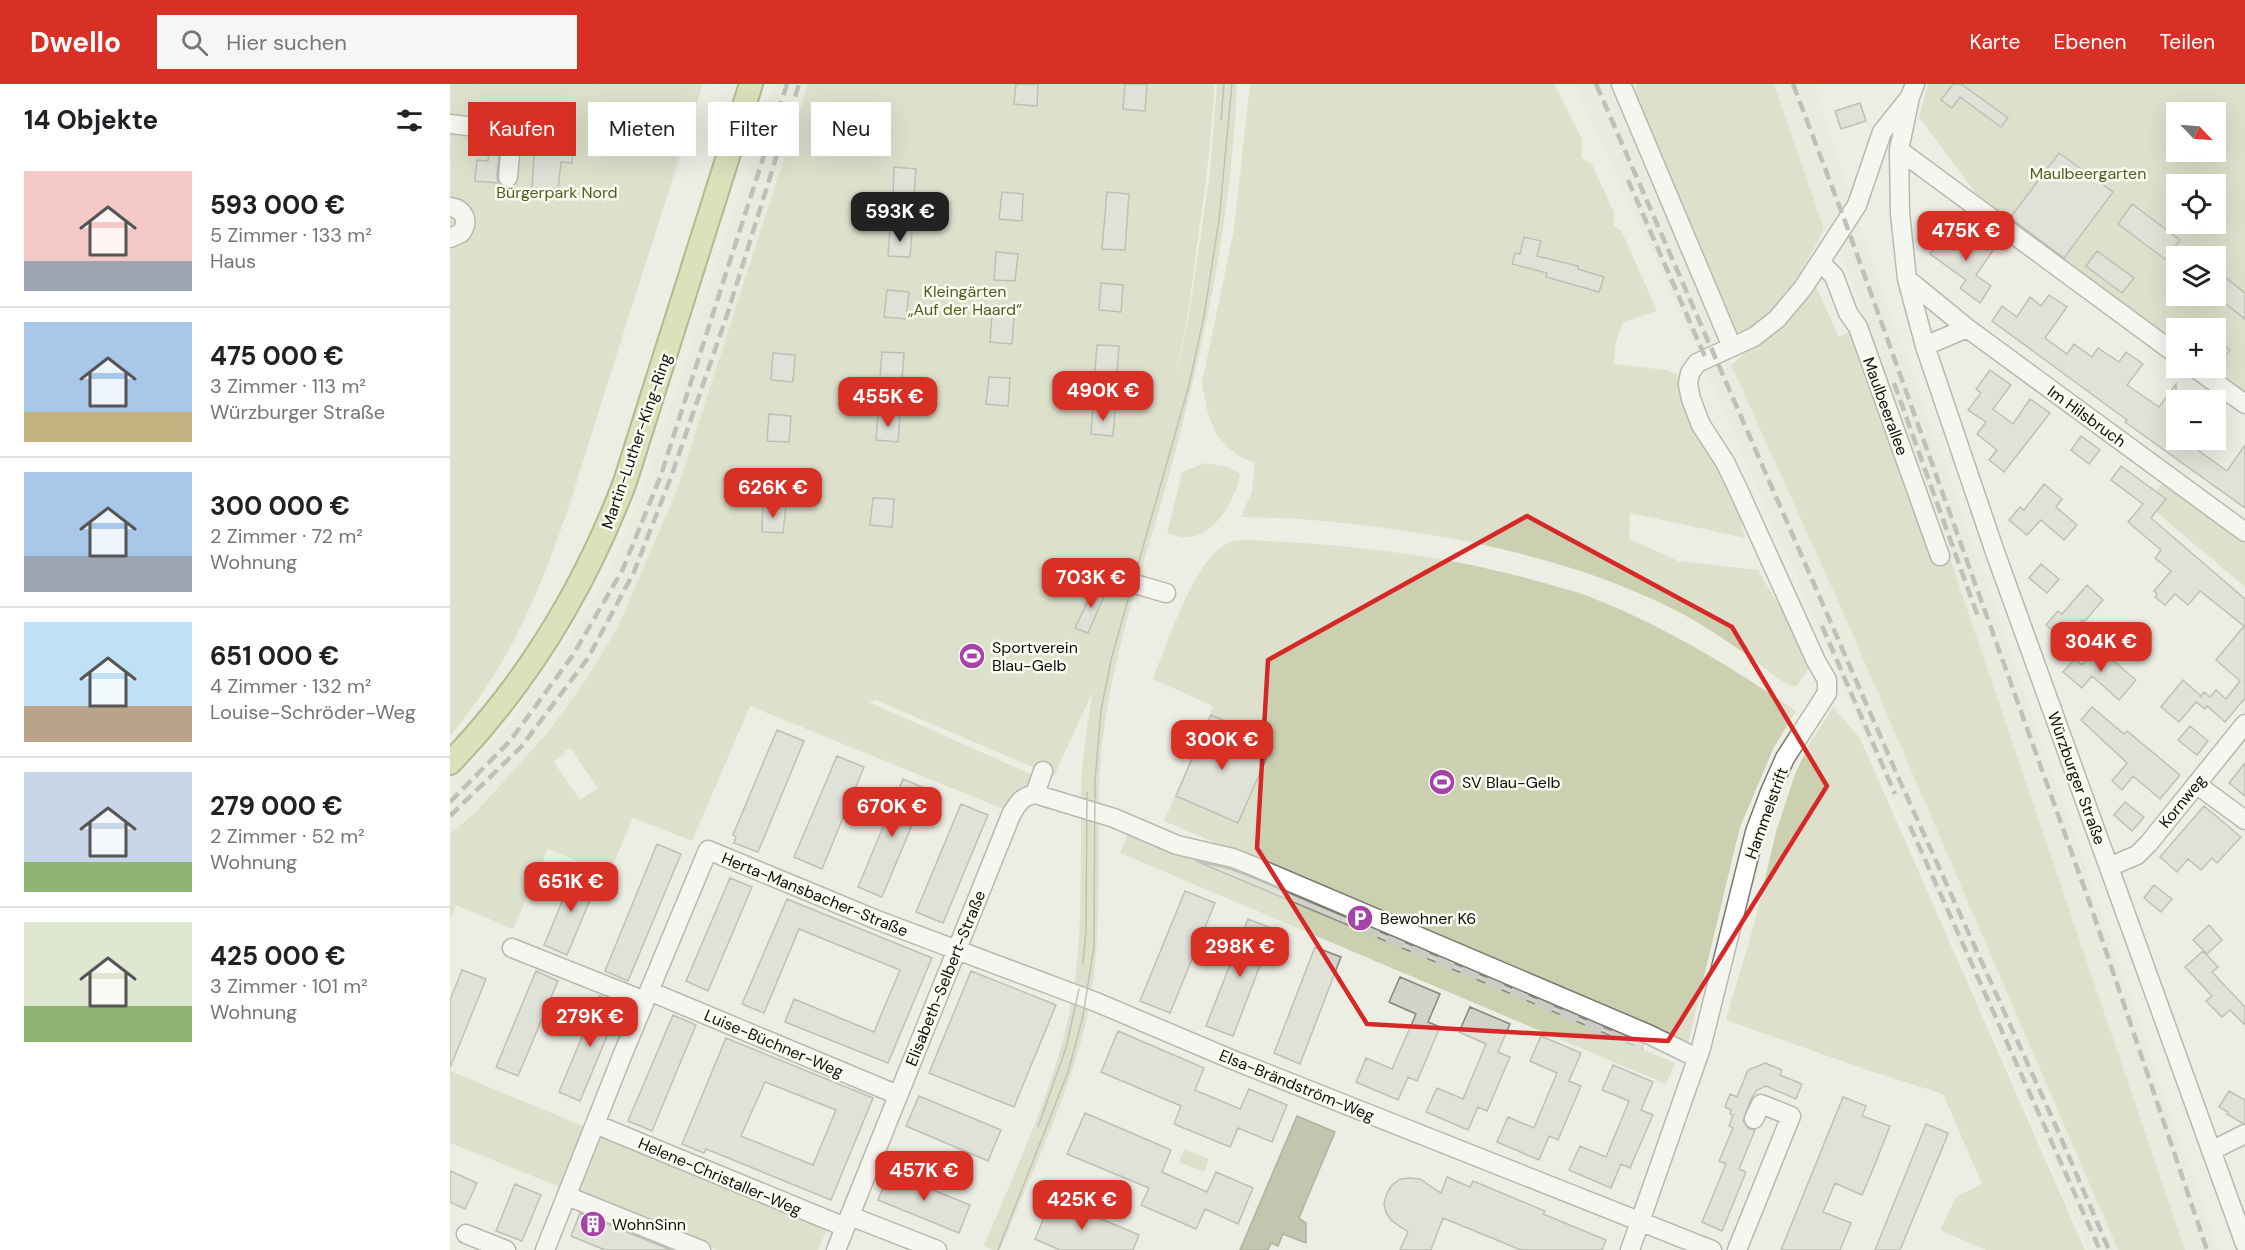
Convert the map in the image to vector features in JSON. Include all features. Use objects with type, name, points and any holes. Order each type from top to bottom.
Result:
[{"type":"main road","name":"Martin-Luther-King-Ring","points":[[450,763],[490,719],[529,668],[573,596],[610,520],[625,482],[752,84]]},
{"type":"street","points":[[1623,87],[1732,346],[1754,337],[1777,319],[1821,263],[1845,221],[1857,206],[1882,132],[1912,91]]},
{"type":"street","name":"Würzburger Straße","points":[[1912,91],[1899,150],[1900,213],[1907,279],[1925,345],[1995,552],[2245,1244]]},
{"type":"street","points":[[450,124],[515,132],[508,177]]},
{"type":"street","points":[[1899,150],[2166,347]]},
{"type":"street","points":[[450,207],[464,214],[466,224],[461,233],[450,238]]},
{"type":"street","name":"Maulbeerallee","points":[[1821,263],[1834,276],[1848,313],[1858,327],[1940,556]]},
{"type":"street","name":"Im Hilsbruch","points":[[1907,279],[1967,327],[2245,532]]},
{"type":"street","points":[[1925,345],[1967,327]]},
{"type":"street","name":"Hammelstrift","points":[[1629,1250],[1695,1063],[1755,832],[1785,758],[1824,699],[1828,687],[1827,680],[1816,661],[1725,462],[1701,425],[1688,384],[1687,361],[1706,358],[1732,346]]},
{"type":"street","points":[[2209,378],[2245,404]]},
{"type":"street","points":[[1121,580],[1166,593]]},
{"type":"street","name":"Kornweg","points":[[2109,867],[2137,855],[2245,724]]},
{"type":"street","points":[[1043,771],[1035,794],[1117,813],[1181,836]]},
{"type":"street","points":[[2196,784],[2245,820]]},
{"type":"street","name":"Elisabeth-Selbert-Straße","points":[[836,1250],[1014,810],[1019,800],[1035,794]]},
{"type":"street","points":[[1117,813],[1177,845],[1233,858],[1253,866],[1648,1034],[1695,1063]]},
{"type":"street","name":"Herta-Mansbacher-Straße","points":[[544,1250],[708,850],[877,920],[956,949]]},
{"type":"street","name":"Luise-Büchner-Weg","points":[[512,948],[647,996],[898,1095]]},
{"type":"street","name":"Elsa-Brändström-Weg","points":[[956,949],[1712,1250]]},
{"type":"street","points":[[1644,1043],[1695,1063]]},
{"type":"street","points":[[1737,1250],[1791,1116],[1761,1104],[1754,1119]]},
{"type":"street","name":"Helene-Christaller-Weg","points":[[595,1124],[847,1221],[937,1250]]},
{"type":"street","points":[[2211,1151],[2245,1134]]},
{"type":"street","points":[[567,1196],[701,1250]]},
{"type":"street","points":[[466,1234],[506,1250]]},
{"type":"highlighted area","points":[[1527,516],[1732,627],[1827,786],[1668,1041],[1367,1024],[1257,848],[1268,660]]},
{"type":"shaded area","points":[[774,84],[808,84],[799,112],[799,102],[768,102]]},
{"type":"shaded area","points":[[1574,84],[1616,84],[1724,339],[1731,365],[1842,610],[2118,1250],[2088,1250],[1702,361]]},
{"type":"shaded area","points":[[1774,84],[1815,84],[1864,239],[1973,544],[2218,1250],[2185,1250],[1948,553],[1842,255],[1824,229]]},
{"type":"shaded area","points":[[751,156],[785,156],[677,490],[617,629],[583,684],[548,732],[476,812],[450,834],[450,786],[507,725],[551,667],[608,574],[643,494]]},
{"type":"shaded area","points":[[1297,1116],[1335,1132],[1299,1218],[1306,1223],[1306,1243],[1283,1234],[1278,1246],[1271,1243],[1268,1250],[1240,1250]]},
{"type":"green space","name":"Bürgerpark Nord","points":[[450,84],[703,84],[696,106],[696,102],[588,102],[588,156],[680,156],[576,483],[545,572],[527,615],[505,656],[480,697],[450,736]]},
{"type":"green space","name":"Kleingärten „Auf der Haard“","points":[[808,84],[1215,84],[1207,172],[1187,321],[1169,404],[1188,321],[1210,173],[1217,84],[1237,84],[1223,232],[1205,330],[1169,475],[1125,627],[1107,707],[1099,782],[1097,936],[1093,983],[1087,1016],[1055,1119],[1000,1250],[984,1246],[1050,1082],[1061,1048],[1075,980],[1080,909],[1082,780],[1092,693],[1054,776],[876,700],[869,702],[1035,776],[1031,785],[1014,794],[1003,809],[750,706],[692,841],[633,818],[609,874],[548,849],[513,929],[456,905],[450,919],[450,834],[476,812],[548,732],[583,684],[617,629],[677,490],[785,156],[799,156],[799,112]],"holes":[[[570,748],[598,788],[580,800],[554,762]]]},
{"type":"green space","points":[[1250,84],[1554,84],[1582,139],[1581,158],[1592,164],[1614,213],[1613,225],[1622,232],[1657,311],[1623,322],[1616,342],[1614,364],[1666,370],[1681,376],[1722,468],[1745,538],[1630,513],[1629,539],[1678,561],[1758,570],[1813,662],[1796,687],[1786,684],[1742,652],[1681,613],[1624,587],[1583,572],[1497,548],[1454,539],[1312,520],[1241,517],[1252,491],[1255,462],[1242,458],[1227,447],[1215,432],[1207,410],[1202,383],[1234,229]]},
{"type":"green space","points":[[1637,84],[1774,84],[1824,229],[1803,268],[1776,309],[1755,327],[1729,334],[1632,104]]},
{"type":"green space","name":"Maulbeergarten","points":[[1928,84],[2245,84],[2245,399],[2216,378],[2226,378],[2226,318],[2166,318],[2166,342],[1989,211],[1919,117]]},
{"type":"green space","points":[[1814,282],[1839,337],[1860,326],[1948,553],[2185,1250],[2118,1250],[1842,610],[1731,365],[1769,332]]},
{"type":"green space","points":[[1206,463],[1229,467],[1240,474],[1231,502],[1219,520],[1203,533],[1188,537],[1167,533],[1182,472]]},
{"type":"green space","points":[[2164,481],[2245,541],[2245,587],[2147,504]]},
{"type":"green space","name":"SV Blau-Gelb","points":[[1250,540],[1321,544],[1428,557],[1498,571],[1579,593],[1613,606],[1668,633],[1720,662],[1796,711],[1774,747],[1740,827],[1688,1043],[1164,821],[1213,706],[1153,679],[1184,602],[1206,564],[1218,550],[1231,542]]},
{"type":"green space","points":[[1833,707],[1860,738],[2085,1250],[1986,1250],[1940,1230],[1956,1197],[1982,1184],[1943,1094],[1726,1020],[1756,917],[1776,832],[1795,774],[1810,743]]},
{"type":"green space","points":[[1129,832],[1675,1063],[1666,1084],[1120,853]]},
{"type":"green space","points":[[450,1071],[828,1227],[818,1250],[717,1250],[450,1143]]},
{"type":"green space","points":[[1184,1149],[1209,1159],[1204,1172],[1179,1162]]},
{"type":"building","points":[[1016,84],[1038,84],[1037,106],[1014,104]]},
{"type":"building","points":[[1125,84],[1147,84],[1145,111],[1123,109]]},
{"type":"building","points":[[1953,84],[1961,84],[2008,118],[2001,127],[1960,97],[1952,108],[1941,100]]},
{"type":"building","points":[[1860,103],[1866,121],[1841,129],[1835,111]]},
{"type":"building","points":[[2059,153],[2113,192],[2064,258],[2010,218]]},
{"type":"building","points":[[488,156],[499,156],[498,183],[475,181],[477,160],[488,161]]},
{"type":"building","points":[[534,156],[573,156],[572,163],[561,162],[558,190],[532,188]]},
{"type":"building","points":[[894,167],[916,169],[914,196],[893,195]]},
{"type":"building","points":[[1002,192],[1023,194],[1022,221],[999,219]]},
{"type":"building","points":[[1107,192],[1129,194],[1125,250],[1102,249]]},
{"type":"building","points":[[2132,204],[2166,230],[2166,234],[2172,234],[2180,240],[2175,246],[2166,246],[2165,259],[2118,224]]},
{"type":"building","points":[[890,228],[912,230],[910,257],[888,256]]},
{"type":"building","points":[[1968,230],[1994,249],[1976,275],[1991,286],[1980,303],[1960,288],[1966,280],[1930,254],[1942,237],[1956,247]]},
{"type":"building","points":[[1524,237],[1541,241],[1537,256],[1578,266],[1578,269],[1604,277],[1599,292],[1546,277],[1547,273],[1512,264],[1515,253],[1520,254]]},
{"type":"building","points":[[2097,251],[2134,278],[2122,293],[2086,266]]},
{"type":"building","points":[[996,252],[1018,254],[1015,281],[994,280]]},
{"type":"building","points":[[2226,278],[2245,293],[2245,319],[2226,304]]},
{"type":"building","points":[[1101,283],[1123,285],[1121,312],[1099,310]]},
{"type":"building","points":[[887,290],[909,292],[906,319],[884,317]]},
{"type":"building","points":[[2049,295],[2067,307],[2045,338],[2067,354],[2074,344],[2092,357],[2098,348],[2119,362],[2126,352],[2143,364],[2127,385],[2159,407],[2166,398],[2166,450],[2198,450],[2227,471],[2245,445],[2245,508],[2125,422],[2127,420],[1992,321],[2002,306],[2017,317],[2030,297],[2041,306]]},
{"type":"building","points":[[992,315],[1014,316],[1012,344],[990,342]]},
{"type":"building","points":[[1097,345],[1119,346],[1117,374],[1095,372]]},
{"type":"building","points":[[882,352],[904,353],[902,380],[880,379]]},
{"type":"building","points":[[773,353],[795,355],[793,382],[771,380]]},
{"type":"building","points":[[1990,370],[2011,385],[1993,409],[2013,424],[2030,399],[2050,413],[2004,472],[1989,460],[1997,450],[1977,434],[1986,422],[1968,410],[1981,393],[1976,389]]},
{"type":"building","points":[[989,377],[1010,378],[1008,406],[986,404]]},
{"type":"building","points":[[1093,407],[1115,409],[1113,436],[1091,434]]},
{"type":"building","points":[[878,413],[900,415],[898,442],[876,440]]},
{"type":"building","points":[[769,414],[791,416],[789,442],[767,441]]},
{"type":"building","points":[[2081,436],[2100,450],[2089,464],[2071,450]]},
{"type":"building","points":[[2121,466],[2166,499],[2151,518],[2245,599],[2245,698],[2225,722],[2207,706],[2205,709],[2196,702],[2179,722],[2161,707],[2183,680],[2201,696],[2204,692],[2210,697],[2216,690],[2226,699],[2240,681],[2216,660],[2244,626],[2200,591],[2188,605],[2175,594],[2165,605],[2155,597],[2157,594],[2154,591],[2171,571],[2155,558],[2161,550],[2128,522],[2143,504],[2111,480]]},
{"type":"building","points":[[2044,484],[2062,499],[2056,507],[2077,525],[2064,540],[2041,520],[2027,535],[2009,520],[2020,507],[2024,510]]},
{"type":"building","points":[[873,498],[894,499],[892,527],[870,525]]},
{"type":"building","points":[[763,504],[786,506],[783,533],[762,532]]},
{"type":"building","points":[[2041,564],[2059,579],[2047,593],[2029,578]]},
{"type":"building","points":[[1096,584],[1107,589],[1088,633],[1075,628]]},
{"type":"building","points":[[2087,585],[2103,600],[2064,640],[2046,625],[2058,611],[2062,614]]},
{"type":"building","points":[[2097,647],[2136,680],[2119,700],[2092,676],[2082,688],[2063,672],[2075,659],[2082,665]]},
{"type":"building","points":[[2092,707],[2124,734],[2127,731],[2180,775],[2160,799],[2133,776],[2122,790],[2112,781],[2127,763],[2081,720]]},
{"type":"building","points":[[1211,715],[1250,732],[1242,749],[1266,759],[1238,823],[1176,796]]},
{"type":"building","points":[[2190,726],[2208,741],[2197,755],[2178,740]]},
{"type":"building","points":[[777,730],[804,741],[758,852],[734,843],[736,837],[733,835]]},
{"type":"building","points":[[837,756],[864,767],[822,869],[794,857]]},
{"type":"building","points":[[2245,763],[2245,796],[2229,783]]},
{"type":"building","points":[[903,779],[927,789],[882,897],[858,887]]},
{"type":"building","points":[[2125,802],[2144,817],[2132,831],[2114,815]]},
{"type":"building","points":[[961,804],[988,815],[943,923],[916,912]]},
{"type":"building","points":[[2204,806],[2241,837],[2217,863],[2212,858],[2201,870],[2188,859],[2177,872],[2160,857]]},
{"type":"building","points":[[657,844],[681,854],[628,981],[605,971]]},
{"type":"building","points":[[1196,861],[1249,876],[1643,1044],[1642,1049]]},
{"type":"building","points":[[575,871],[598,881],[567,955],[544,945]]},
{"type":"building","points":[[730,878],[752,887],[708,991],[686,981]]},
{"type":"building","points":[[2154,885],[2172,899],[2161,912],[2144,898]]},
{"type":"building","points":[[1185,891],[1215,903],[1170,1013],[1140,1001]]},
{"type":"building","points":[[787,899],[932,958],[888,1063],[785,1022],[794,999],[874,1032],[900,970],[799,929],[764,1013],[742,1004]]},
{"type":"building","points":[[1248,919],[1274,929],[1233,1036],[1206,1026]]},
{"type":"building","points":[[2209,925],[2222,940],[2207,954],[2193,940]]},
{"type":"building","points":[[1315,947],[1341,957],[1300,1064],[1274,1053]]},
{"type":"building","points":[[2203,951],[2218,967],[2212,972],[2245,1007],[2245,1025],[2230,1010],[2222,1017],[2206,1001],[2212,996],[2185,967]]},
{"type":"building","points":[[462,970],[486,979],[450,1068],[450,1000]]},
{"type":"building","points":[[536,971],[558,981],[518,1076],[496,1067]]},
{"type":"building","points":[[971,971],[1056,1005],[1014,1107],[929,1073]]},
{"type":"building","points":[[1400,977],[1440,994],[1428,1022],[1440,1027],[1417,1081],[1408,1077],[1398,1100],[1356,1082],[1366,1058],[1392,1069],[1416,1014],[1389,1002]]},
{"type":"building","points":[[599,996],[620,1005],[580,1101],[559,1092]]},
{"type":"building","points":[[1470,1007],[1510,1024],[1498,1052],[1510,1057],[1487,1111],[1478,1107],[1468,1130],[1426,1112],[1437,1088],[1463,1099],[1486,1044],[1459,1032]]},
{"type":"building","points":[[673,1015],[696,1025],[652,1131],[628,1121]]},
{"type":"building","points":[[1118,1031],[1204,1068],[1195,1090],[1240,1109],[1249,1089],[1287,1105],[1272,1142],[1238,1128],[1230,1147],[1174,1124],[1181,1106],[1101,1072]]},
{"type":"building","points":[[1541,1036],[1581,1053],[1569,1081],[1581,1086],[1558,1140],[1549,1136],[1539,1160],[1497,1142],[1508,1117],[1534,1128],[1557,1073],[1530,1061]]},
{"type":"building","points":[[726,1038],[873,1098],[831,1200],[706,1149],[704,1153],[682,1144]],"holes":[[[765,1082],[836,1110],[813,1165],[741,1136]]]},
{"type":"building","points":[[1765,1063],[1782,1070],[1780,1075],[1802,1084],[1796,1099],[1766,1086],[1757,1090],[1751,1099],[1743,1121],[1749,1129],[1755,1130],[1739,1169],[1746,1172],[1722,1231],[1702,1222],[1726,1164],[1719,1161],[1733,1128],[1729,1126],[1733,1115],[1730,1114],[1731,1110],[1725,1107],[1730,1094],[1737,1097],[1748,1070]]},
{"type":"building","points":[[1613,1065],[1653,1082],[1641,1110],[1653,1115],[1630,1168],[1621,1164],[1611,1188],[1569,1170],[1580,1146],[1606,1157],[1629,1101],[1602,1090]]},
{"type":"building","points":[[2229,1091],[2245,1100],[2245,1123],[2219,1107]]},
{"type":"building","points":[[919,1096],[1001,1130],[988,1161],[906,1126]]},
{"type":"building","points":[[1843,1097],[1866,1106],[1862,1116],[1890,1126],[1874,1167],[1862,1195],[1835,1183],[1823,1212],[1851,1223],[1840,1250],[1781,1250]]},
{"type":"building","points":[[1085,1113],[1171,1150],[1162,1172],[1207,1192],[1216,1172],[1253,1188],[1238,1224],[1205,1209],[1196,1229],[1141,1205],[1149,1188],[1067,1154]]},
{"type":"building","points":[[1926,1124],[1948,1133],[1946,1139],[1900,1250],[1875,1250]]},
{"type":"building","points":[[450,1171],[477,1183],[465,1209],[450,1202]]},
{"type":"building","points":[[889,1172],[970,1205],[959,1233],[878,1200]]},
{"type":"building","points":[[1447,1177],[1470,1187],[1473,1181],[1545,1211],[1543,1214],[1606,1240],[1602,1250],[1521,1250],[1443,1218],[1431,1250],[1400,1250],[1408,1232],[1392,1221],[1386,1213],[1384,1203],[1392,1185],[1400,1179],[1420,1179],[1441,1193]]},
{"type":"building","points":[[515,1184],[541,1195],[522,1241],[496,1231]]},
{"type":"building","points":[[1052,1198],[1139,1235],[1133,1250],[1060,1250],[1035,1239]]},
{"type":"building","name":"WohnSinn","points":[[580,1213],[671,1250],[605,1250],[571,1236]]},
{"type":"tunnel","points":[[1364,923],[1644,1043]]},
{"type":"tram line","points":[[1221,120],[1224,84]]},
{"type":"tram line","points":[[998,1250],[1068,1072],[1083,1016],[1094,946],[1095,781],[1101,710],[1112,656],[1189,385],[1204,316],[1219,220],[1232,84]]},
{"type":"tram line","points":[[1083,963],[1086,931],[1087,792]]},
{"type":"tram line","points":[[1038,1127],[1066,1048],[1079,989]]},
{"type":"railway","points":[[450,802],[510,741],[573,655],[623,569],[661,475],[787,84]]},
{"type":"railway","points":[[450,816],[521,747],[588,658],[634,572],[671,477],[727,315],[799,84]]},
{"type":"railway","points":[[1596,84],[1899,779],[2054,1122],[2109,1250]]},
{"type":"railway","points":[[1793,84],[1845,221],[2089,901],[2207,1250]]},
{"type":"railway","points":[[1628,180],[1706,359]]},
{"type":"railway","points":[[1894,383],[1978,617]]},
{"type":"railway","points":[[1822,626],[1895,794]]},
{"type":"railway","points":[[1910,826],[2100,1250]]},
{"type":"place","name":"Sportverein Blau-Gelb","points":[[972,656]]},
{"type":"place","name":"SV Blau-Gelb","points":[[1442,782]]},
{"type":"place","name":"Bewohner K6","points":[[1360,918]]},
{"type":"place","name":"WohnSinn","points":[[593,1224]]}]
